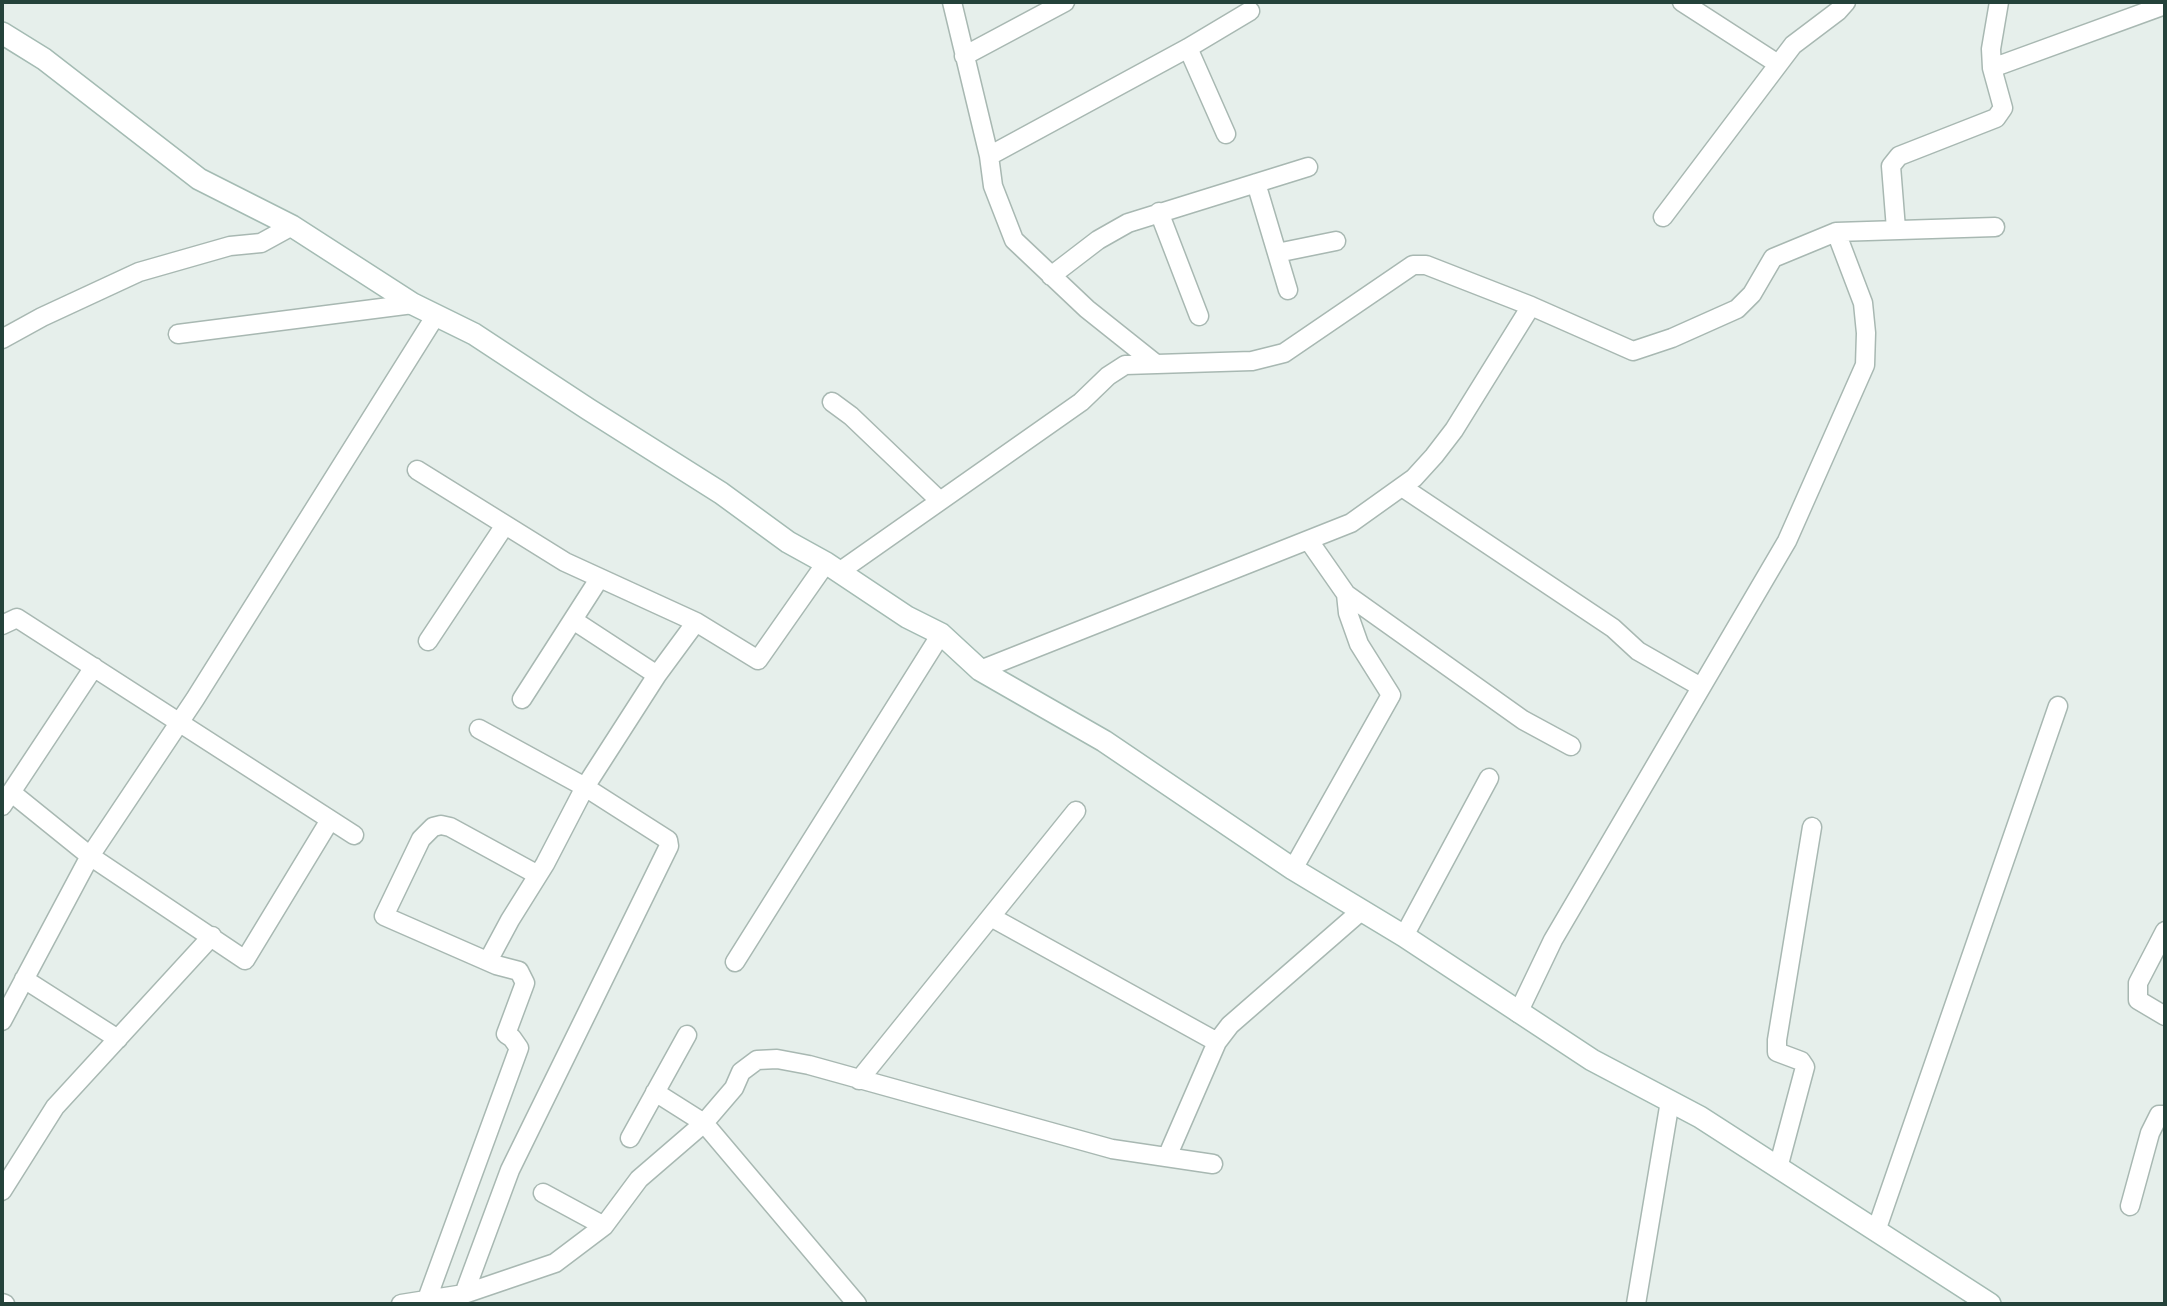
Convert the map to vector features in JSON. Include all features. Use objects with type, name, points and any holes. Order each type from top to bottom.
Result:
[{"type":"street","points":[[952,2],[989,156],[993,186],[1014,240],[1087,309],[1156,364]]},
{"type":"street","points":[[964,56],[1065,2]]},
{"type":"street","points":[[1682,2],[1778,64]]},
{"type":"street","points":[[1663,217],[1793,45],[1846,2]]},
{"type":"street","points":[[1896,229],[1891,166],[1899,156],[1996,118],[2003,108],[1992,68],[1991,49],[1999,2]]},
{"type":"street","points":[[1992,68],[2165,5]]},
{"type":"street","points":[[989,156],[1188,48],[1250,11]]},
{"type":"street","points":[[2,33],[44,59],[199,179],[292,226],[413,304],[474,334],[721,493],[788,542],[907,617],[940,634],[980,670],[1134,760],[1293,869],[1404,936],[1518,1013],[1592,1060],[1700,1118],[1990,1304]]},
{"type":"street","points":[[1188,48],[1226,134]]},
{"type":"street","points":[[1051,276],[1098,240],[1128,223],[1308,167]]},
{"type":"street","points":[[1256,183],[1288,290]]},
{"type":"street","points":[[1159,212],[1199,316]]},
{"type":"street","points":[[2,339],[42,317],[139,272],[230,246],[261,243],[292,226]]},
{"type":"street","points":[[417,470],[565,562],[696,622],[758,660],[832,568],[939,500],[1081,402],[1108,376],[1125,365],[1252,362],[1284,353],[1413,265],[1426,265],[1531,306],[1633,351],[1672,338],[1737,310],[1752,295],[1773,258],[1836,232],[1995,227]]},
{"type":"street","points":[[1518,1013],[1553,940],[1787,541],[1865,365],[1863,303],[1836,232]]},
{"type":"street","points":[[1277,253],[1336,241]]},
{"type":"street","points":[[178,334],[413,304]]},
{"type":"street","points":[[980,670],[1351,523],[1414,478],[1454,430],[1531,306]]},
{"type":"street","points":[[2,1021],[90,856],[179,723],[436,315]]},
{"type":"street","points":[[832,402],[851,416],[939,500]]},
{"type":"street","points":[[1402,487],[1613,628],[1638,651],[1701,687]]},
{"type":"street","points":[[428,641],[505,525]]},
{"type":"street","points":[[1309,541],[1346,594],[1523,720],[1571,746]]},
{"type":"street","points":[[522,699],[599,579]]},
{"type":"street","points":[[1293,869],[1391,695],[1359,644],[1348,613],[1346,594]]},
{"type":"street","points":[[2,625],[17,618],[354,835]]},
{"type":"street","points":[[573,620],[657,675]]},
{"type":"street","points":[[488,961],[585,787],[657,675],[696,622]]},
{"type":"street","points":[[735,962],[940,634]]},
{"type":"street","points":[[94,667],[7,800],[245,960],[330,820]]},
{"type":"street","points":[[1876,1231],[2057,706]]},
{"type":"street","points":[[464,1294],[510,1170],[669,846],[668,840],[585,787],[479,729]]},
{"type":"street","points":[[1404,936],[1489,778]]},
{"type":"street","points":[[859,1080],[1076,811]]},
{"type":"street","points":[[429,1301],[519,1048],[506,1034],[525,983],[519,971],[488,961],[384,916],[421,839],[433,827],[441,825],[538,875]]},
{"type":"street","points":[[1778,1168],[1805,1068],[1801,1061],[1777,1052],[1777,1040],[1812,827]]},
{"type":"street","points":[[1167,1157],[1217,1042],[1230,1025],[1361,911]]},
{"type":"street","points":[[991,917],[1217,1042]]},
{"type":"street","points":[[2165,931],[2138,983],[2137,1000],[2165,1016]]},
{"type":"street","points":[[2,1191],[55,1107],[212,936]]},
{"type":"street","points":[[24,979],[118,1039]]},
{"type":"street","points":[[630,1138],[687,1035]]},
{"type":"street","points":[[401,1304],[464,1294],[555,1263],[604,1226],[639,1179],[704,1124],[734,1088],[741,1072],[757,1060],[777,1059],[809,1065],[1112,1149],[1213,1164]]},
{"type":"street","points":[[655,1092],[704,1124],[857,1304]]},
{"type":"street","points":[[1636,1304],[1670,1101]]},
{"type":"street","points":[[2130,1206],[2150,1133],[2159,1115],[2165,1115]]},
{"type":"street","points":[[543,1193],[604,1226]]}]
